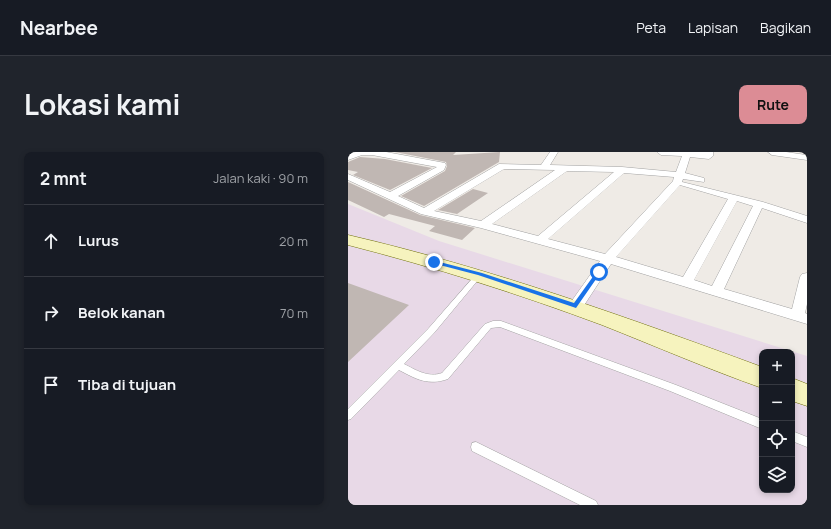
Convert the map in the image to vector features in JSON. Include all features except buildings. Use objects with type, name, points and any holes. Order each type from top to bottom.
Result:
[{"type":"main road","points":[[348,240],[581,298],[759,377]]},
{"type":"main road","points":[[795,390],[807,395]]},
{"type":"street","points":[[348,157],[361,152],[382,153],[442,166],[390,196]]},
{"type":"street","points":[[544,167],[554,152]]},
{"type":"street","points":[[661,152],[687,154],[708,160],[701,184]]},
{"type":"street","points":[[772,152],[806,158]]},
{"type":"street","points":[[581,298],[608,259],[678,178],[687,154]]},
{"type":"street","points":[[425,212],[502,166],[622,170],[678,178],[701,184],[734,198],[759,204],[807,220]]},
{"type":"street","points":[[483,225],[565,168]]},
{"type":"street","points":[[539,241],[622,170]]},
{"type":"street","points":[[348,177],[425,212],[483,225],[608,259],[802,317],[807,277]]},
{"type":"street","points":[[686,283],[734,198]]},
{"type":"street","points":[[716,291],[759,204]]},
{"type":"lane","points":[[348,416],[431,331],[480,274]]},
{"type":"lane","points":[[398,365],[429,379],[438,380],[445,376],[488,326],[493,324],[501,324],[673,388],[759,423]]},
{"type":"lane","points":[[795,437],[807,442]]},
{"type":"lane","points":[[476,447],[592,505]]},
{"type":"shaded area","points":[[348,204],[439,241],[785,349],[759,349],[759,493],[795,493],[795,352],[807,356],[807,505],[348,505]]},
{"type":"route","points":[[434,262],[480,274],[576,306],[599,272]]}]
